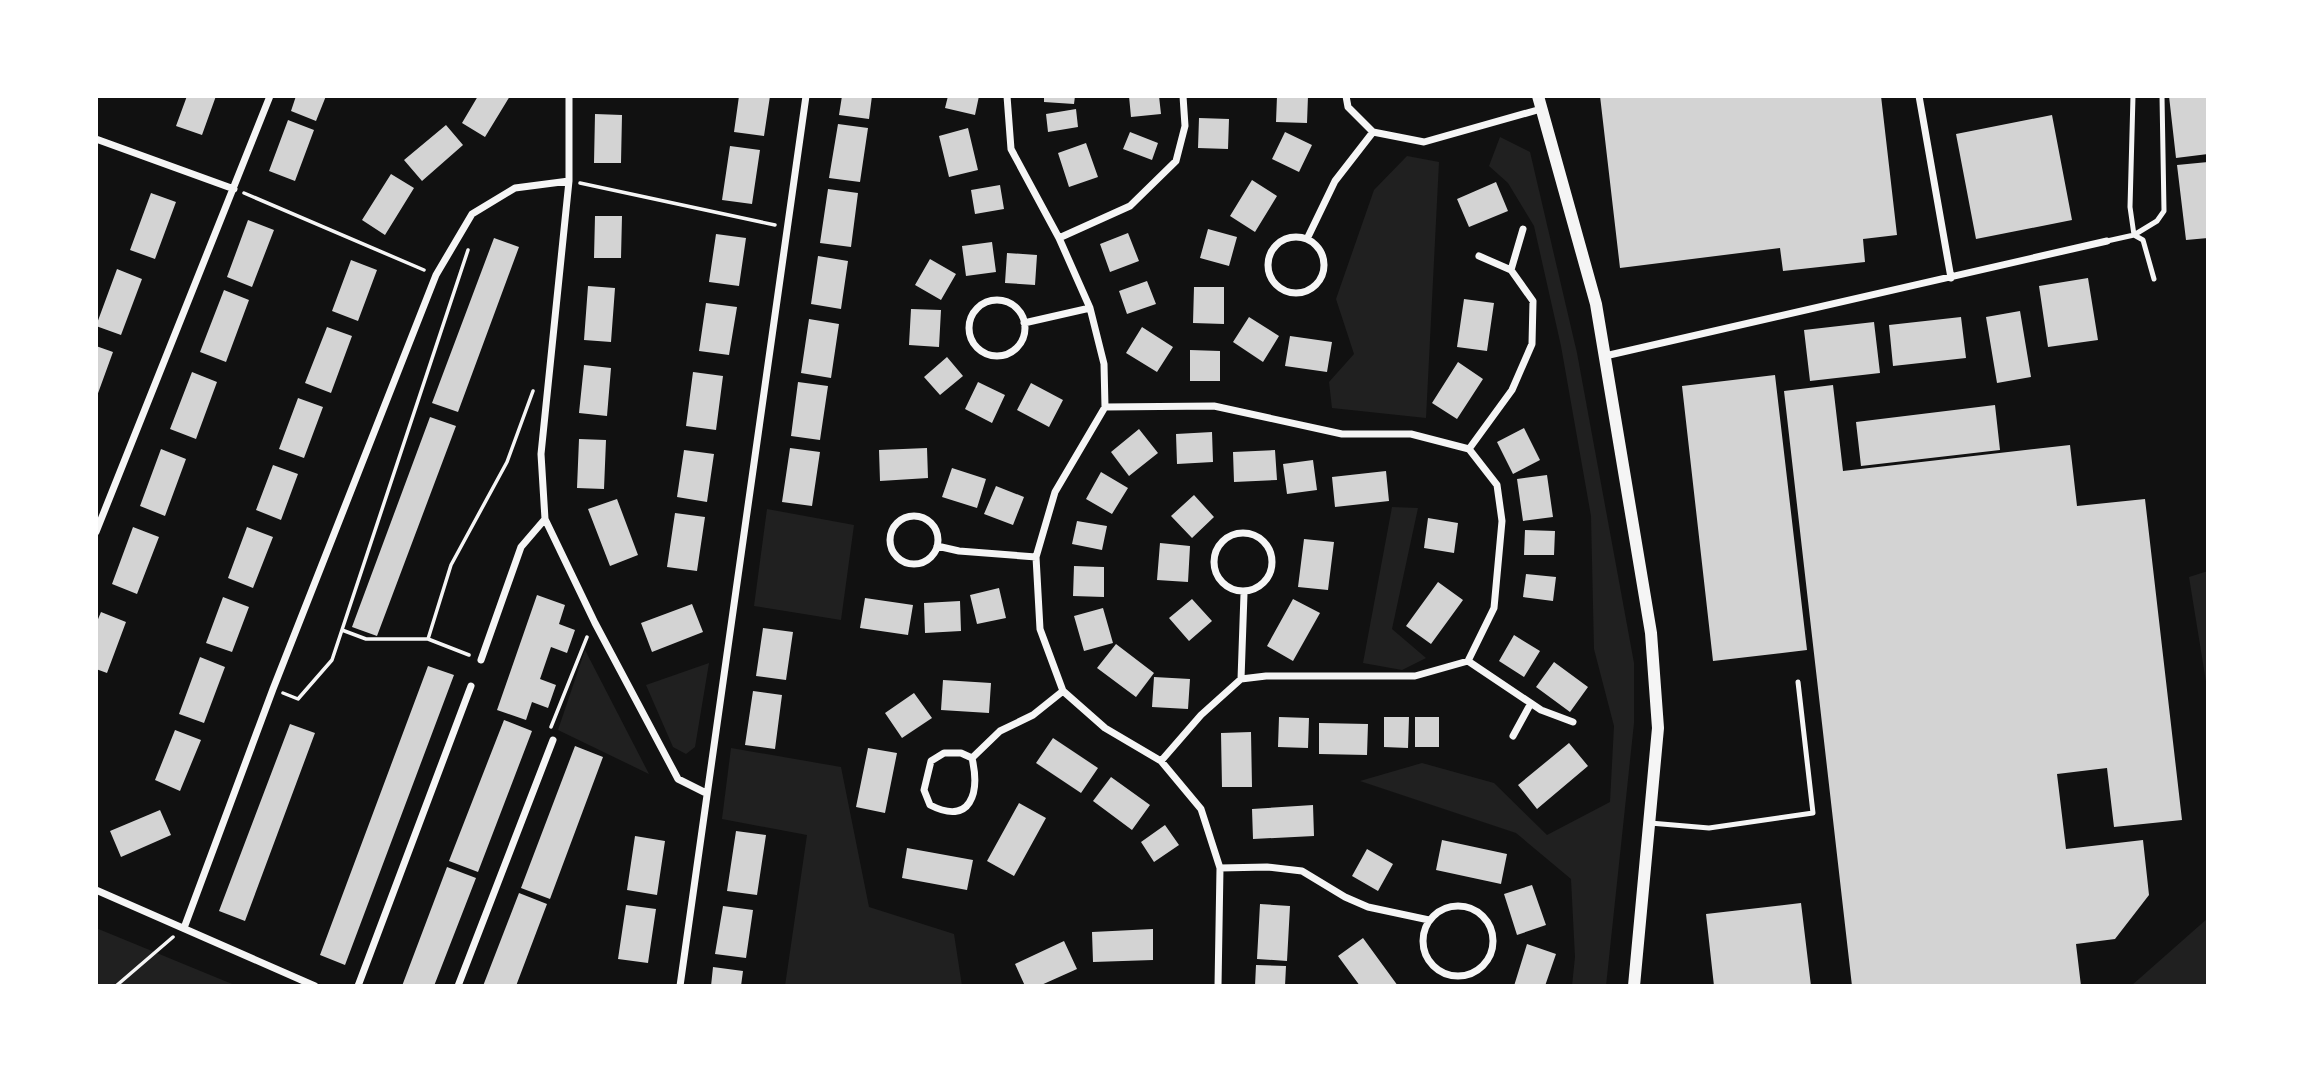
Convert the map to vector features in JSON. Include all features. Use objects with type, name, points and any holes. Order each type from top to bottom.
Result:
[{"type":"street","points":[[96,532],[270,96]]},
{"type":"street","points":[[569,96],[569,181],[541,454],[545,519],[595,623],[678,779],[706,793]]},
{"type":"street","points":[[680,986],[806,96]]},
{"type":"street","points":[[1007,96],[1011,149],[1059,238],[1090,307],[1104,364],[1105,407],[1055,492],[1036,557],[1040,629],[1063,691],[1105,728],[1161,761],[1201,809],[1220,868],[1218,986]]},
{"type":"street","points":[[1059,238],[1130,206],[1176,161],[1185,126],[1183,96]]},
{"type":"street","points":[[1346,96],[1349,107],[1374,132],[1424,142],[1539,103],[1596,304],[1651,634],[1658,728],[1634,986]]},
{"type":"street","points":[[1919,96],[1951,278]]},
{"type":"street","points":[[1307,239],[1335,181],[1374,132]]},
{"type":"street","points":[[96,139],[234,189]]},
{"type":"street","points":[[184,928],[273,690],[436,275],[472,214],[515,188],[569,181]]},
{"type":"street","points":[[1511,270],[1523,229]]},
{"type":"street","points":[[1288,238],[1307,239],[1320,251],[1324,268],[1319,282],[1311,290],[1293,294],[1273,283],[1267,270],[1268,258],[1278,243],[1288,238]]},
{"type":"street","points":[[1605,356],[2107,241]]},
{"type":"street","points":[[1469,449],[1512,390],[1532,344],[1533,301],[1511,270],[1479,256]]},
{"type":"street","points":[[992,301],[1011,304],[1021,314],[1024,323],[1021,342],[1014,350],[1002,356],[985,354],[974,346],[969,334],[970,318],[980,306],[992,301]]},
{"type":"street","points":[[1024,323],[1090,307]]},
{"type":"street","points":[[1105,407],[1214,406],[1342,434],[1411,434],[1469,449],[1497,485],[1502,521],[1494,608],[1468,661],[1415,676],[1266,676],[1241,679],[1201,715],[1161,761]]},
{"type":"street","points":[[913,516],[932,524],[937,532],[937,546],[929,559],[917,564],[901,561],[893,552],[889,539],[893,528],[904,518],[913,516]]},
{"type":"street","points":[[481,660],[521,547],[545,519]]},
{"type":"street","points":[[1238,533],[1257,536],[1264,542],[1272,563],[1266,579],[1244,594],[1219,579],[1214,568],[1215,553],[1220,544],[1238,533]]},
{"type":"street","points":[[937,546],[959,551],[1036,557]]},
{"type":"street","points":[[1241,679],[1244,594]]},
{"type":"street","points":[[1468,661],[1531,703],[1573,722]]},
{"type":"street","points":[[358,986],[471,686]]},
{"type":"street","points":[[972,758],[1000,731],[1032,715],[1063,691]]},
{"type":"street","points":[[1513,736],[1531,703]]},
{"type":"street","points":[[458,986],[553,740]]},
{"type":"street","points":[[944,752],[961,752],[972,758],[976,776],[972,800],[959,812],[946,813],[930,805],[924,790],[931,761],[944,752]]},
{"type":"street","points":[[1220,868],[1267,867],[1302,871],[1345,897],[1368,907],[1429,920]]},
{"type":"street","points":[[96,890],[315,986]]},
{"type":"street","points":[[1459,905],[1480,913],[1492,932],[1493,944],[1484,965],[1463,976],[1451,976],[1430,965],[1422,943],[1429,920],[1437,912],[1459,905]]},
{"type":"lane","points":[[2133,96],[2130,207],[2134,234],[2143,240],[2154,279]]},
{"type":"lane","points":[[2107,241],[2134,234],[2157,221],[2164,211],[2162,96]]},
{"type":"lane","points":[[1650,823],[1709,828],[1813,813],[1798,682]]},
{"type":"path","points":[[569,181],[787,227]]},
{"type":"path","points":[[234,189],[436,275]]},
{"type":"path","points":[[273,690],[298,699],[332,660],[471,240],[460,234]]},
{"type":"path","points":[[428,639],[451,565],[507,463],[535,383],[550,372]]},
{"type":"path","points":[[553,740],[548,733],[579,650],[595,623]]},
{"type":"path","points":[[342,631],[366,639],[428,639],[481,660]]},
{"type":"path","points":[[116,986],[184,928]]},
{"type":"shaded area","points":[[1500,137],[1530,152],[1577,353],[1634,663],[1634,723],[1606,986],[1572,986],[1575,957],[1571,879],[1516,833],[1360,781],[1422,763],[1494,783],[1547,835],[1610,802],[1614,726],[1594,649],[1591,516],[1561,346],[1534,226],[1508,183],[1489,166]]},
{"type":"shaded area","points":[[1407,156],[1439,162],[1426,418],[1332,408],[1329,382],[1354,354],[1336,299],[1374,190]]},
{"type":"shaded area","points":[[1392,507],[1418,508],[1392,629],[1426,658],[1402,670],[1363,663]]},
{"type":"shaded area","points":[[767,509],[854,525],[841,620],[754,606]]},
{"type":"shaded area","points":[[2208,571],[2208,694],[2189,577]]},
{"type":"shaded area","points":[[585,650],[649,774],[558,730]]},
{"type":"shaded area","points":[[709,663],[695,747],[686,754],[673,747],[646,685]]},
{"type":"shaded area","points":[[731,748],[841,767],[869,907],[954,934],[962,986],[785,986],[807,835],[722,819]]},
{"type":"shaded area","points":[[2208,918],[2208,986],[2131,986]]},
{"type":"shaded area","points":[[96,928],[237,986],[96,986]]},
{"type":"building","points":[[187,96],[216,96],[202,135],[176,126]]},
{"type":"building","points":[[296,96],[326,96],[316,121],[291,111]]},
{"type":"building","points":[[478,96],[510,96],[485,137],[462,123]]},
{"type":"building","points":[[739,96],[770,96],[764,136],[734,132]]},
{"type":"building","points":[[842,96],[872,96],[869,119],[839,115]]},
{"type":"building","points":[[948,96],[979,96],[975,115],[945,108]]},
{"type":"building","points":[[1044,96],[1075,96],[1074,104],[1044,102]]},
{"type":"building","points":[[1129,96],[1159,96],[1161,114],[1131,117]]},
{"type":"building","points":[[1277,96],[1308,96],[1307,123],[1276,122]]},
{"type":"building","points":[[1600,96],[1881,96],[1897,235],[1863,239],[1865,262],[1783,271],[1780,248],[1620,268]]},
{"type":"building","points":[[2169,96],[2208,96],[2208,154],[2176,158]]},
{"type":"building","points":[[1076,109],[1078,127],[1048,132],[1046,114]]},
{"type":"building","points":[[595,114],[622,115],[621,163],[594,163]]},
{"type":"building","points":[[2052,115],[2072,220],[1976,239],[1956,134]]},
{"type":"building","points":[[1199,118],[1229,119],[1228,149],[1198,148]]},
{"type":"building","points":[[288,120],[314,130],[295,181],[269,171]]},
{"type":"building","points":[[838,124],[868,128],[860,182],[829,178]]},
{"type":"building","points":[[446,125],[463,145],[422,181],[404,160]]},
{"type":"building","points":[[968,128],[978,170],[949,177],[939,136]]},
{"type":"building","points":[[1130,132],[1158,143],[1152,160],[1123,149]]},
{"type":"building","points":[[1285,132],[1312,145],[1299,172],[1272,159]]},
{"type":"building","points":[[1086,143],[1098,177],[1069,187],[1058,153]]},
{"type":"building","points":[[730,146],[760,150],[752,204],[722,200]]},
{"type":"building","points":[[2208,162],[2208,238],[2186,240],[2177,165]]},
{"type":"building","points":[[391,174],[414,188],[385,235],[362,220]]},
{"type":"building","points":[[1252,180],[1277,196],[1255,232],[1230,216]]},
{"type":"building","points":[[1496,182],[1508,211],[1469,227],[1457,199]]},
{"type":"building","points":[[1000,185],[1004,209],[975,214],[971,190]]},
{"type":"building","points":[[828,189],[858,193],[851,247],[820,243]]},
{"type":"building","points":[[151,193],[176,202],[155,259],[130,250]]},
{"type":"building","points":[[595,216],[622,216],[621,258],[594,258]]},
{"type":"building","points":[[248,220],[274,230],[252,287],[227,277]]},
{"type":"building","points":[[1208,229],[1237,237],[1229,266],[1200,258]]},
{"type":"building","points":[[1128,233],[1139,261],[1110,272],[1100,244]]},
{"type":"building","points":[[716,234],[746,238],[739,286],[709,282]]},
{"type":"building","points":[[494,238],[519,247],[458,412],[432,403]]},
{"type":"building","points":[[992,242],[996,272],[966,276],[962,246]]},
{"type":"building","points":[[1007,253],[1037,255],[1035,285],[1005,283]]},
{"type":"building","points":[[818,256],[848,261],[841,309],[811,304]]},
{"type":"building","points":[[930,259],[956,274],[941,300],[915,285]]},
{"type":"building","points":[[351,260],[377,270],[358,321],[332,311]]},
{"type":"building","points":[[117,269],[142,279],[121,335],[96,326]]},
{"type":"building","points":[[2088,278],[2098,340],[2048,347],[2039,286]]},
{"type":"building","points":[[1147,281],[1156,304],[1127,314],[1119,291]]},
{"type":"building","points":[[588,286],[615,288],[611,342],[584,340]]},
{"type":"building","points":[[1194,287],[1224,287],[1224,324],[1193,323]]},
{"type":"building","points":[[224,290],[249,300],[226,362],[200,352]]},
{"type":"building","points":[[1464,299],[1494,303],[1487,351],[1457,347]]},
{"type":"building","points":[[706,303],[737,307],[729,355],[699,351]]},
{"type":"building","points":[[911,309],[941,310],[939,347],[909,345]]},
{"type":"building","points":[[2020,311],[2031,377],[1997,383],[1986,317]]},
{"type":"building","points":[[1249,317],[1279,336],[1263,362],[1233,342]]},
{"type":"building","points":[[1961,317],[1966,358],[1893,366],[1889,325]]},
{"type":"building","points":[[809,319],[839,324],[831,378],[801,373]]},
{"type":"building","points":[[1874,322],[1880,373],[1810,381],[1804,330]]},
{"type":"building","points":[[327,327],[352,336],[331,393],[305,383]]},
{"type":"building","points":[[1142,327],[1173,347],[1157,372],[1126,353]]},
{"type":"building","points":[[1290,336],[1332,342],[1327,372],[1285,366]]},
{"type":"building","points":[[96,346],[113,352],[97,396],[96,396]]},
{"type":"building","points":[[1190,350],[1220,351],[1220,381],[1190,381]]},
{"type":"building","points":[[947,357],[963,376],[940,395],[924,377]]},
{"type":"building","points":[[1458,362],[1483,379],[1457,419],[1432,403]]},
{"type":"building","points":[[584,365],[611,368],[607,416],[579,413]]},
{"type":"building","points":[[192,372],[217,382],[196,439],[170,429]]},
{"type":"building","points":[[693,372],[723,376],[716,430],[686,426]]},
{"type":"building","points":[[1775,375],[1807,650],[1713,661],[1682,386]]},
{"type":"building","points":[[798,382],[828,386],[820,440],[791,436]]},
{"type":"building","points":[[978,382],[1005,395],[992,423],[965,409]]},
{"type":"building","points":[[1031,383],[1063,400],[1049,427],[1017,410]]},
{"type":"building","points":[[1833,385],[1843,471],[2070,445],[2077,506],[2145,499],[2182,820],[2114,827],[2107,768],[2057,774],[2066,849],[2143,840],[2149,895],[2115,939],[2076,944],[2081,986],[1852,986],[1784,391]]},
{"type":"building","points":[[298,398],[323,407],[304,458],[279,449]]},
{"type":"building","points":[[1995,405],[2000,450],[1861,466],[1856,422]]},
{"type":"building","points":[[430,417],[456,426],[377,636],[352,627]]},
{"type":"building","points":[[1524,428],[1540,460],[1513,474],[1497,442]]},
{"type":"building","points":[[1139,429],[1158,453],[1129,476],[1111,452]]},
{"type":"building","points":[[1212,432],[1213,462],[1177,464],[1176,434]]},
{"type":"building","points":[[579,439],[606,440],[604,489],[577,488]]},
{"type":"building","points":[[790,448],[820,452],[812,506],[782,502]]},
{"type":"building","points":[[927,448],[928,478],[880,481],[879,450]]},
{"type":"building","points":[[161,449],[186,459],[165,516],[140,506]]},
{"type":"building","points":[[684,450],[714,454],[707,502],[677,497]]},
{"type":"building","points":[[1275,450],[1277,480],[1234,482],[1233,452]]},
{"type":"building","points":[[1313,460],[1317,490],[1287,494],[1283,464]]},
{"type":"building","points":[[273,465],[298,474],[281,520],[256,510]]},
{"type":"building","points":[[952,468],[986,479],[977,508],[942,497]]},
{"type":"building","points":[[1386,471],[1389,501],[1335,507],[1332,477]]},
{"type":"building","points":[[1101,472],[1128,488],[1112,514],[1086,499]]},
{"type":"building","points":[[1547,475],[1553,517],[1523,521],[1517,479]]},
{"type":"building","points":[[996,486],[1024,497],[1013,525],[984,514]]},
{"type":"building","points":[[1194,495],[1214,517],[1192,538],[1171,516]]},
{"type":"building","points":[[617,499],[638,555],[610,566],[588,509]]},
{"type":"building","points":[[675,513],[705,517],[697,571],[667,567]]},
{"type":"building","points":[[1428,518],[1458,523],[1454,553],[1424,548]]},
{"type":"building","points":[[1077,521],[1107,526],[1102,550],[1072,544]]},
{"type":"building","points":[[133,527],[159,537],[137,594],[112,584]]},
{"type":"building","points":[[247,527],[273,537],[253,588],[228,578]]},
{"type":"building","points":[[1525,530],[1555,531],[1554,555],[1524,555]]},
{"type":"building","points":[[1304,539],[1334,542],[1328,590],[1298,587]]},
{"type":"building","points":[[1160,543],[1190,546],[1188,582],[1157,580]]},
{"type":"building","points":[[1074,566],[1104,567],[1104,597],[1073,596]]},
{"type":"building","points":[[1526,574],[1556,577],[1553,601],[1523,597]]},
{"type":"building","points":[[1438,582],[1463,600],[1431,644],[1406,626]]},
{"type":"building","points":[[999,588],[1006,618],[977,624],[970,595]]},
{"type":"building","points":[[537,595],[565,605],[559,624],[575,630],[567,653],[551,647],[540,679],[556,685],[548,708],[532,702],[526,720],[497,710]]},
{"type":"building","points":[[223,597],[249,607],[232,652],[206,643]]},
{"type":"building","points":[[865,598],[913,605],[908,635],[860,628]]},
{"type":"building","points":[[1192,599],[1212,621],[1189,641],[1169,618]]},
{"type":"building","points":[[1293,599],[1320,613],[1293,661],[1267,646]]},
{"type":"building","points":[[960,601],[961,631],[925,633],[924,603]]},
{"type":"building","points":[[692,604],[703,632],[652,652],[641,623]]},
{"type":"building","points":[[1103,608],[1113,643],[1084,651],[1074,616]]},
{"type":"building","points":[[101,612],[126,622],[107,673],[96,669],[96,624]]},
{"type":"building","points":[[763,628],[793,632],[786,680],[756,676]]},
{"type":"building","points":[[1514,635],[1540,651],[1524,677],[1499,661]]},
{"type":"building","points":[[1116,644],[1154,673],[1136,697],[1097,668]]},
{"type":"building","points":[[200,657],[225,667],[204,723],[179,714]]},
{"type":"building","points":[[1554,662],[1588,687],[1570,712],[1536,687]]},
{"type":"building","points":[[428,666],[454,675],[345,965],[320,955]]},
{"type":"building","points":[[1154,677],[1190,679],[1188,709],[1152,707]]},
{"type":"building","points":[[943,680],[991,683],[989,713],[941,710]]},
{"type":"building","points":[[753,691],[782,695],[775,749],[745,745]]},
{"type":"building","points":[[914,693],[932,718],[902,738],[885,713]]},
{"type":"building","points":[[1279,717],[1309,718],[1308,748],[1278,747]]},
{"type":"building","points":[[1384,717],[1409,717],[1408,748],[1384,747]]},
{"type":"building","points":[[1415,717],[1439,717],[1439,747],[1415,747]]},
{"type":"building","points":[[504,720],[532,731],[478,872],[449,861]]},
{"type":"building","points":[[1319,723],[1368,724],[1367,755],[1319,754]]},
{"type":"building","points":[[290,724],[315,733],[245,921],[219,911]]},
{"type":"building","points":[[175,730],[201,740],[180,791],[155,780]]},
{"type":"building","points":[[1251,732],[1252,787],[1222,787],[1221,733]]},
{"type":"building","points":[[1053,738],[1098,768],[1081,793],[1036,763]]},
{"type":"building","points":[[1569,743],[1588,766],[1537,809],[1518,785]]},
{"type":"building","points":[[575,746],[603,757],[550,899],[521,888]]},
{"type":"building","points":[[868,748],[897,753],[885,813],[856,807]]},
{"type":"building","points":[[1111,777],[1150,805],[1132,830],[1093,801]]},
{"type":"building","points":[[1019,803],[1046,818],[1014,876],[987,861]]},
{"type":"building","points":[[1313,805],[1314,836],[1253,839],[1252,809]]},
{"type":"building","points":[[160,810],[171,835],[121,857],[110,831]]},
{"type":"building","points":[[1165,825],[1179,845],[1154,862],[1141,842]]},
{"type":"building","points":[[736,831],[766,835],[757,895],[727,891]]},
{"type":"building","points":[[635,836],[665,841],[657,895],[627,890]]},
{"type":"building","points":[[1442,840],[1507,854],[1501,884],[1436,870]]},
{"type":"building","points":[[907,848],[973,860],[967,890],[902,878]]},
{"type":"building","points":[[1367,849],[1393,864],[1378,891],[1352,876]]},
{"type":"building","points":[[447,867],[476,878],[434,986],[402,986]]},
{"type":"building","points":[[1532,885],[1546,925],[1517,935],[1504,894]]},
{"type":"building","points":[[519,893],[547,904],[516,986],[483,986]]},
{"type":"building","points":[[1801,903],[1811,986],[1714,986],[1706,914]]},
{"type":"building","points":[[1260,904],[1290,906],[1287,961],[1257,959]]},
{"type":"building","points":[[626,905],[656,909],[648,963],[618,959]]},
{"type":"building","points":[[723,906],[753,910],[746,958],[715,954]]},
{"type":"building","points":[[1153,929],[1153,960],[1093,962],[1092,932]]},
{"type":"building","points":[[1363,938],[1398,986],[1360,986],[1338,956]]},
{"type":"building","points":[[1064,941],[1077,969],[1039,986],[1025,986],[1015,964]]},
{"type":"building","points":[[1527,944],[1556,954],[1545,986],[1514,986]]},
{"type":"building","points":[[1256,965],[1286,966],[1285,986],[1255,986]]},
{"type":"building","points":[[713,967],[743,971],[741,986],[711,986]]}]
